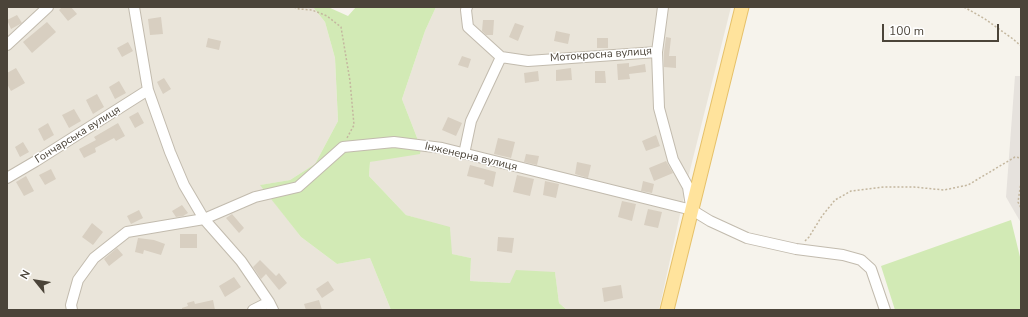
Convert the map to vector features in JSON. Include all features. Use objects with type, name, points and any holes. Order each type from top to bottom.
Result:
[{"type":"main road","points":[[667,310],[742,7]]},
{"type":"street","points":[[7,45],[48,7]]},
{"type":"street","points":[[134,7],[148,90],[170,152],[184,185],[204,219],[241,261],[271,306],[253,310]]},
{"type":"street","name":"Мотокросна вулиця","points":[[501,57],[528,61],[657,52],[663,7]]},
{"type":"street","points":[[464,154],[471,121],[501,57],[468,27],[467,8]]},
{"type":"street","points":[[657,52],[659,108],[673,160],[688,187],[692,210]]},
{"type":"street","name":"Гончарська вулиця","points":[[7,178],[148,90]]},
{"type":"street","name":"Інженерна вулиця","points":[[343,147],[394,142],[442,148],[692,210],[710,222],[747,238],[796,249],[843,255],[861,260],[871,269],[885,310]]},
{"type":"street","points":[[72,310],[71,305],[78,280],[94,258],[127,232],[204,219],[255,197],[298,187],[343,147]]},
{"type":"path","points":[[294,7],[312,10],[327,16],[341,27],[350,81],[354,125],[343,147]]},
{"type":"path","points":[[964,7],[985,19],[1021,46]]},
{"type":"path","points":[[796,249],[809,237],[822,216],[835,200],[851,191],[884,187],[914,187],[944,190],[968,185],[1015,157],[1021,158]]},
{"type":"path","points":[[1021,182],[1018,202],[1021,208]]},
{"type":"shaded area","points":[[7,7],[313,7],[325,22],[335,58],[338,121],[315,164],[290,180],[261,185],[301,237],[337,264],[370,258],[391,310],[7,310]]},
{"type":"shaded area","points":[[436,7],[731,7],[688,178],[659,310],[567,310],[559,303],[555,273],[510,283],[470,281],[471,258],[451,254],[450,228],[406,215],[369,176],[370,162],[421,148],[402,99],[425,31]]},
{"type":"shaded area","points":[[1015,76],[1021,76],[1021,223],[1006,197]]},
{"type":"green space","points":[[313,7],[328,7],[348,16],[356,7],[436,7],[425,31],[402,99],[421,148],[420,154],[370,162],[369,176],[406,215],[450,227],[452,254],[471,258],[470,281],[510,283],[516,270],[555,272],[559,303],[567,310],[391,310],[370,258],[337,264],[301,237],[260,185],[290,180],[315,164],[338,121],[335,58],[325,22]]},
{"type":"green space","points":[[1011,220],[1021,261],[1021,310],[895,310],[881,266]]},
{"type":"building","points":[[62,7],[71,7],[77,14],[68,21],[59,10]]},
{"type":"building","points":[[17,15],[22,23],[11,29],[7,20]]},
{"type":"building","points":[[161,17],[163,34],[150,35],[148,19]]},
{"type":"building","points":[[483,20],[494,20],[493,35],[486,35],[482,31]]},
{"type":"building","points":[[47,22],[56,32],[32,53],[23,42]]},
{"type":"building","points":[[515,23],[524,26],[518,41],[509,37]]},
{"type":"building","points":[[556,31],[570,34],[568,44],[554,41]]},
{"type":"building","points":[[666,37],[671,38],[669,56],[676,56],[676,68],[664,67]]},
{"type":"building","points":[[208,38],[221,41],[219,50],[206,47]]},
{"type":"building","points":[[597,38],[608,38],[608,48],[597,48]]},
{"type":"building","points":[[128,42],[133,51],[122,57],[117,48]]},
{"type":"building","points":[[462,56],[471,59],[468,68],[458,65]]},
{"type":"building","points":[[629,63],[629,67],[645,64],[646,72],[629,74],[630,79],[618,80],[617,64]]},
{"type":"building","points":[[16,68],[25,83],[11,91],[7,84],[7,73]]},
{"type":"building","points":[[571,68],[572,80],[556,81],[556,70]]},
{"type":"building","points":[[538,71],[539,81],[525,83],[524,73]]},
{"type":"building","points":[[595,71],[605,71],[606,83],[595,83]]},
{"type":"building","points":[[164,78],[171,89],[163,94],[157,82]]},
{"type":"building","points":[[119,81],[126,93],[115,99],[109,87]]},
{"type":"building","points":[[97,94],[104,107],[93,114],[86,100]]},
{"type":"building","points":[[74,109],[81,121],[69,128],[62,115]]},
{"type":"building","points":[[138,112],[144,123],[135,128],[129,117]]},
{"type":"building","points":[[448,117],[462,123],[456,136],[442,130]]},
{"type":"building","points":[[48,123],[54,135],[44,141],[38,129]]},
{"type":"building","points":[[118,123],[125,136],[116,141],[114,138],[95,148],[96,152],[84,158],[79,149],[96,140],[94,137]]},
{"type":"building","points":[[656,135],[660,146],[646,151],[642,141]]},
{"type":"building","points":[[498,138],[515,142],[511,158],[494,154]]},
{"type":"building","points":[[23,142],[29,152],[20,157],[15,147]]},
{"type":"building","points":[[526,154],[539,156],[537,165],[524,162]]},
{"type":"building","points":[[666,161],[673,173],[654,181],[649,168]]},
{"type":"building","points":[[577,162],[591,165],[588,178],[575,174]]},
{"type":"building","points":[[470,165],[496,172],[493,187],[484,184],[485,180],[467,176]]},
{"type":"building","points":[[51,169],[56,179],[45,185],[39,175]]},
{"type":"building","points":[[517,175],[534,179],[530,196],[513,192]]},
{"type":"building","points":[[26,176],[34,191],[24,196],[16,182]]},
{"type":"building","points":[[545,181],[559,184],[556,198],[543,195]]},
{"type":"building","points":[[643,181],[654,184],[652,193],[641,191]]},
{"type":"building","points":[[622,201],[636,204],[632,221],[618,217]]},
{"type":"building","points":[[182,205],[188,213],[183,216],[176,217],[172,211]]},
{"type":"building","points":[[648,209],[662,212],[658,228],[644,225]]},
{"type":"building","points":[[139,210],[143,218],[131,224],[127,216]]},
{"type":"building","points":[[232,214],[244,228],[239,233],[226,218]]},
{"type":"building","points":[[92,223],[103,232],[93,245],[82,237]]},
{"type":"building","points":[[180,234],[197,234],[197,248],[180,248]]},
{"type":"building","points":[[498,237],[514,238],[512,253],[497,251]]},
{"type":"building","points":[[138,238],[154,240],[165,244],[161,255],[144,250],[143,254],[135,252]]},
{"type":"building","points":[[117,248],[123,255],[109,266],[104,259]]},
{"type":"building","points":[[260,260],[276,276],[279,273],[287,283],[279,290],[266,274],[261,279],[253,267]]},
{"type":"building","points":[[234,277],[241,287],[225,297],[219,286]]},
{"type":"building","points":[[328,281],[334,290],[322,298],[316,289]]},
{"type":"building","points":[[621,285],[623,298],[604,302],[602,288]]},
{"type":"building","points":[[213,300],[215,310],[182,310],[182,308],[188,306],[187,303],[194,301],[195,304]]},
{"type":"building","points":[[319,300],[322,310],[306,310],[304,304]]}]
